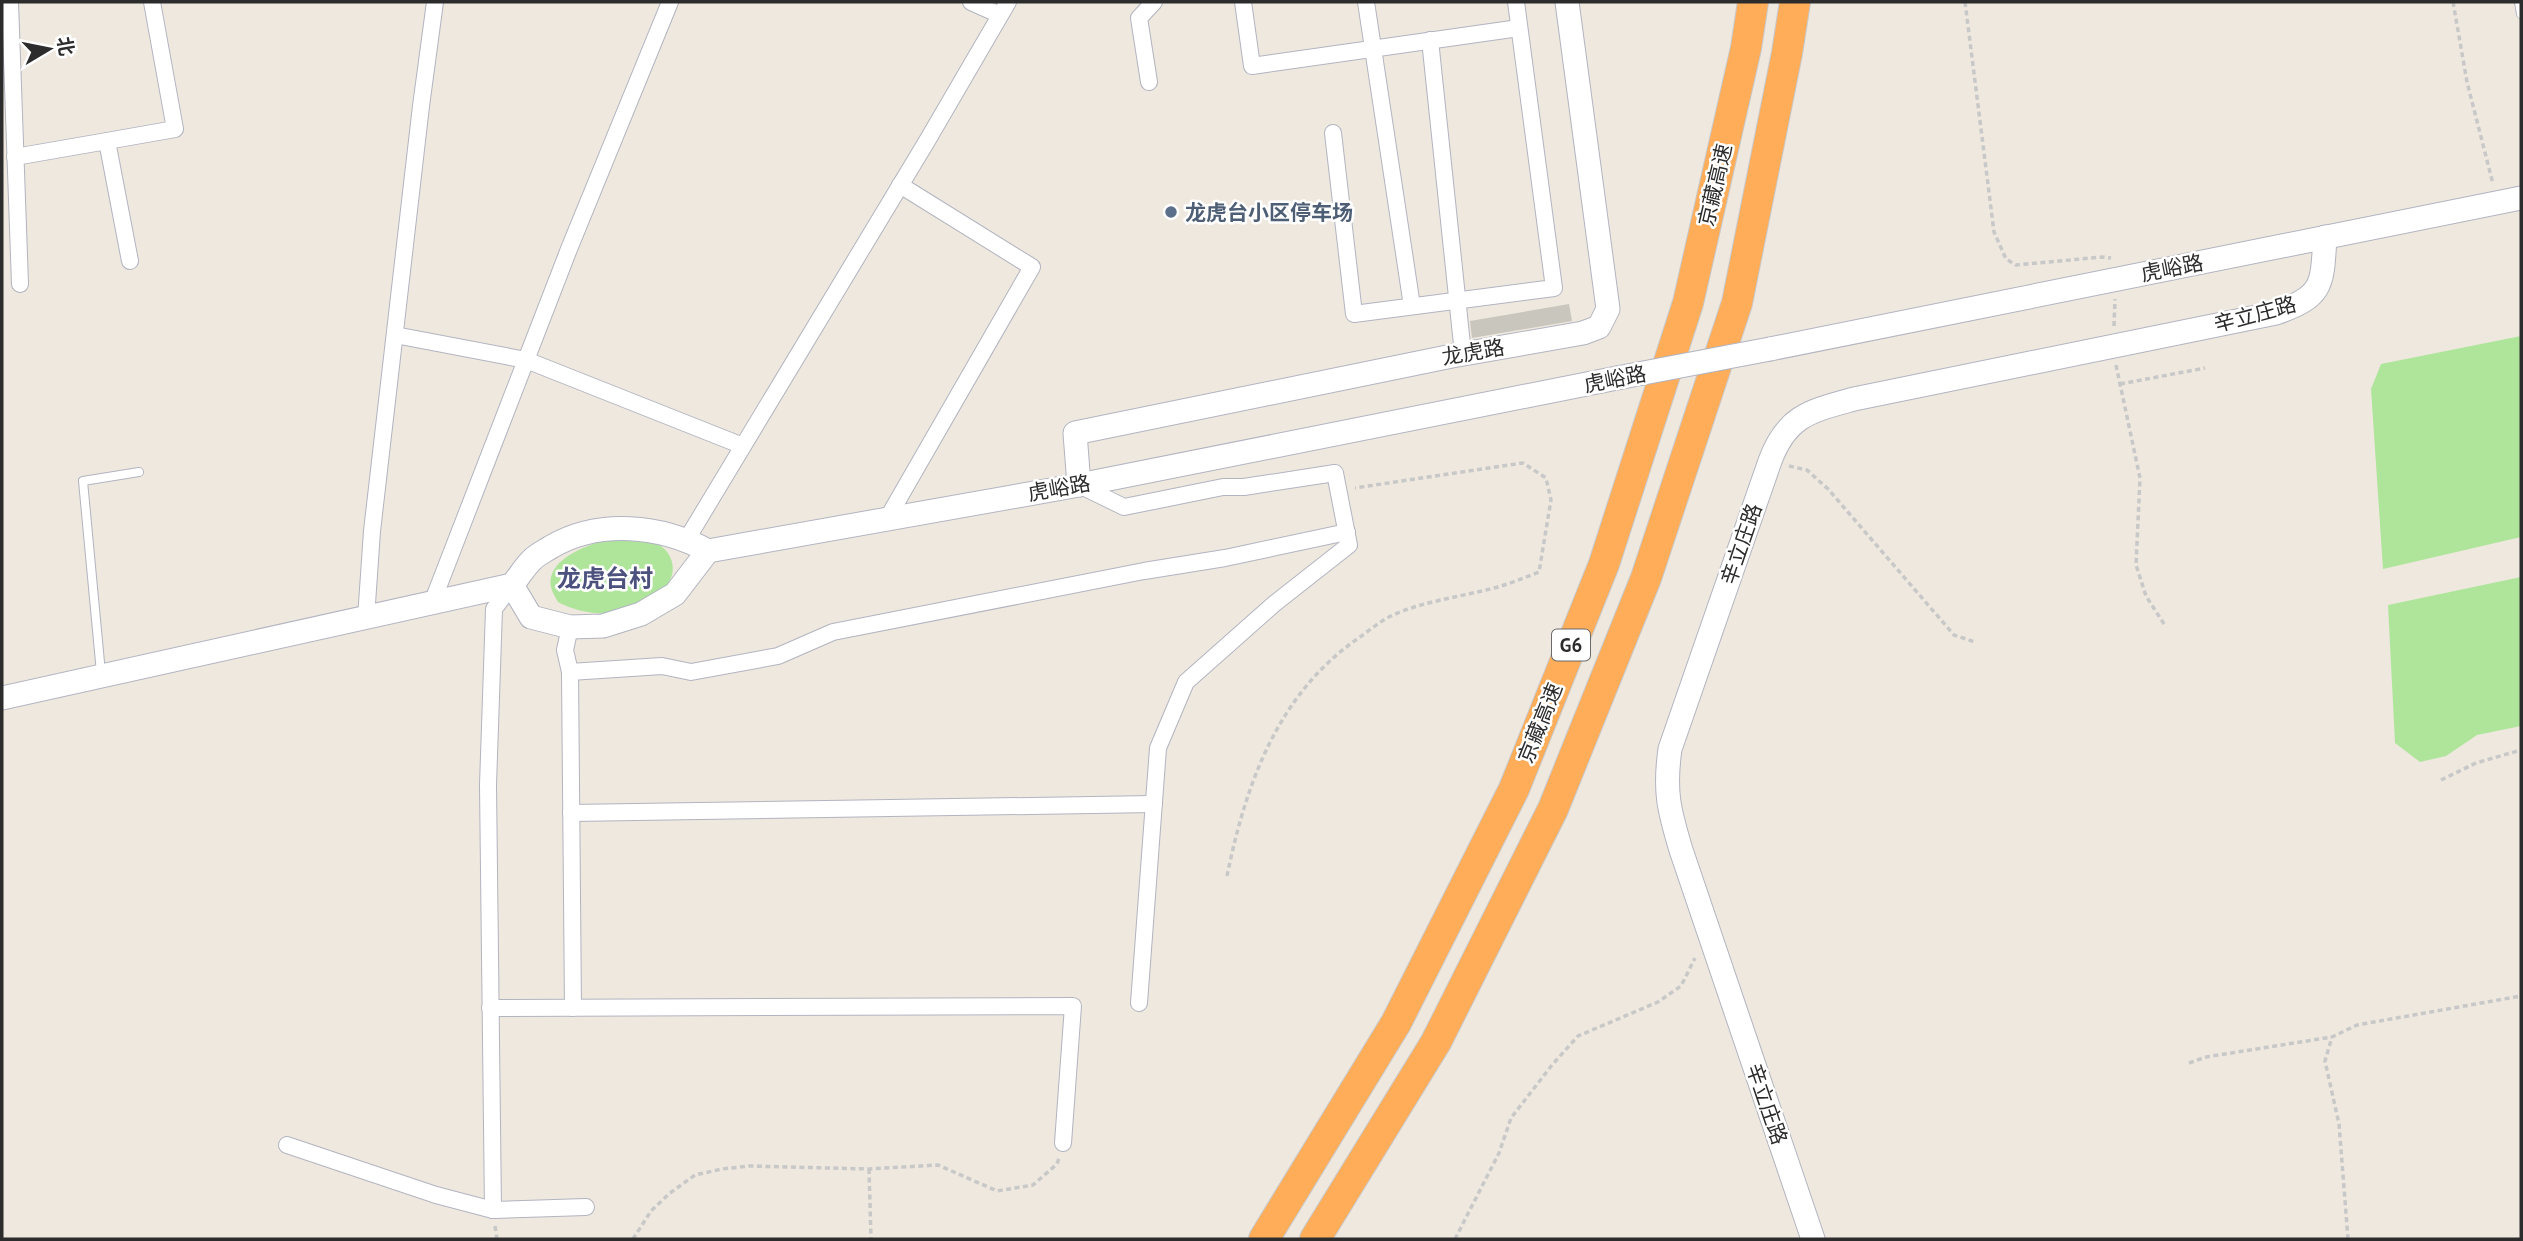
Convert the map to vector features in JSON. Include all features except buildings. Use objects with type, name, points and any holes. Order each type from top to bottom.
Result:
[{"type":"highway","name":"京藏高速","points":[[1264,1239],[1396,1023],[1514,789],[1599,577],[1688,303],[1746,48],[1753,2]]},
{"type":"highway","name":"京藏高速","points":[[1315,1239],[1436,1042],[1547,822],[1646,578],[1737,303],[1795,2]]},
{"type":"street","points":[[10,2],[20,284]]},
{"type":"street","points":[[15,157],[175,130],[152,2]]},
{"type":"street","points":[[366,618],[372,531],[435,2]]},
{"type":"street","points":[[432,603],[569,249],[670,2]]},
{"type":"street","points":[[687,539],[1004,8],[971,2]]},
{"type":"street","points":[[1149,82],[1139,19],[1154,2]]},
{"type":"street","points":[[1243,2],[1252,66],[1519,28]]},
{"type":"street","points":[[1366,2],[1412,306]]},
{"type":"street","points":[[1333,133],[1354,314],[1554,288],[1516,2]]},
{"type":"street","name":"龙虎路","points":[[1079,485],[1074,433],[1463,354],[1583,333],[1599,327],[1608,309],[1567,2]]},
{"type":"street","points":[[1430,40],[1463,354]]},
{"type":"street","points":[[107,141],[130,261]]},
{"type":"street","points":[[887,519],[1032,267],[900,185]]},
{"type":"street","name":"虎峪路","points":[[708,551],[1079,485],[2521,198]]},
{"type":"street","name":"辛立庄路","points":[[1813,1239],[1669,811],[1665,779],[1670,749],[1770,461],[1783,432],[1799,419],[1821,408],[1854,399],[2276,313],[2302,304],[2316,291],[2323,275],[2325,237]]},
{"type":"street","points":[[395,335],[526,360],[743,446]]},
{"type":"street","points":[[1079,485],[1124,507],[1223,486],[1244,487],[1335,472],[1349,545],[1274,604],[1186,682],[1158,748],[1139,1003]]},
{"type":"street","points":[[493,1210],[488,785],[494,609],[512,585],[534,558],[564,540],[596,529],[628,528],[687,539],[708,551],[675,594],[641,614],[603,626],[570,627],[531,617],[512,585]]},
{"type":"street","points":[[570,672],[662,666],[691,672],[778,656],[833,632],[1347,533]]},
{"type":"street","points":[[2,698],[512,585]]},
{"type":"street","points":[[570,627],[565,650],[570,672],[573,1008]]},
{"type":"street","points":[[571,813],[1154,804]]},
{"type":"street","points":[[490,1008],[1073,1006],[1063,1143]]},
{"type":"street","points":[[287,1145],[436,1195],[493,1210],[586,1208]]},
{"type":"lane","points":[[2519,2],[2521,14]]},
{"type":"lane","points":[[101,676],[83,481],[139,472]]},
{"type":"path","points":[[2453,2],[2467,82],[2498,203]]},
{"type":"path","points":[[2120,384],[2205,368]]},
{"type":"path","points":[[1770,461],[1807,470],[1828,489],[1954,635],[1975,642]]},
{"type":"path","points":[[1227,876],[1237,828],[1268,741],[1301,689],[1341,650],[1391,616],[1496,587],[1539,572],[1551,500],[1546,478],[1523,463],[1339,491]]},
{"type":"path","points":[[2441,780],[2476,763],[2521,750]]},
{"type":"path","points":[[1455,1239],[1499,1153],[1511,1118],[1577,1036],[1658,1002],[1681,986],[1698,954],[1713,944]]},
{"type":"path","points":[[2189,1063],[2206,1057],[2332,1037],[2357,1025],[2521,996]]},
{"type":"path","points":[[2332,1037],[2325,1061],[2339,1124],[2348,1239]]},
{"type":"path","points":[[633,1239],[651,1211],[670,1192],[695,1175],[749,1166],[869,1169],[938,1165],[997,1191],[1033,1185],[1057,1164],[1063,1143]]},
{"type":"path","points":[[869,1169],[871,1239]]},
{"type":"green space","points":[[2521,336],[2521,537],[2383,569],[2371,389],[2381,364]]},
{"type":"green space","points":[[614,538],[646,540],[656,543],[667,552],[673,570],[664,588],[642,603],[609,613],[586,612],[558,602],[551,587],[551,576],[556,567],[573,553]]},
{"type":"green space","points":[[2521,577],[2521,726],[2477,735],[2446,756],[2420,762],[2395,743],[2388,605]]},
{"type":"place","name":"龙虎台小区停车场","points":[[1171,212]]},
{"type":"district","name":"龙虎台村","points":[[605,578]]}]
